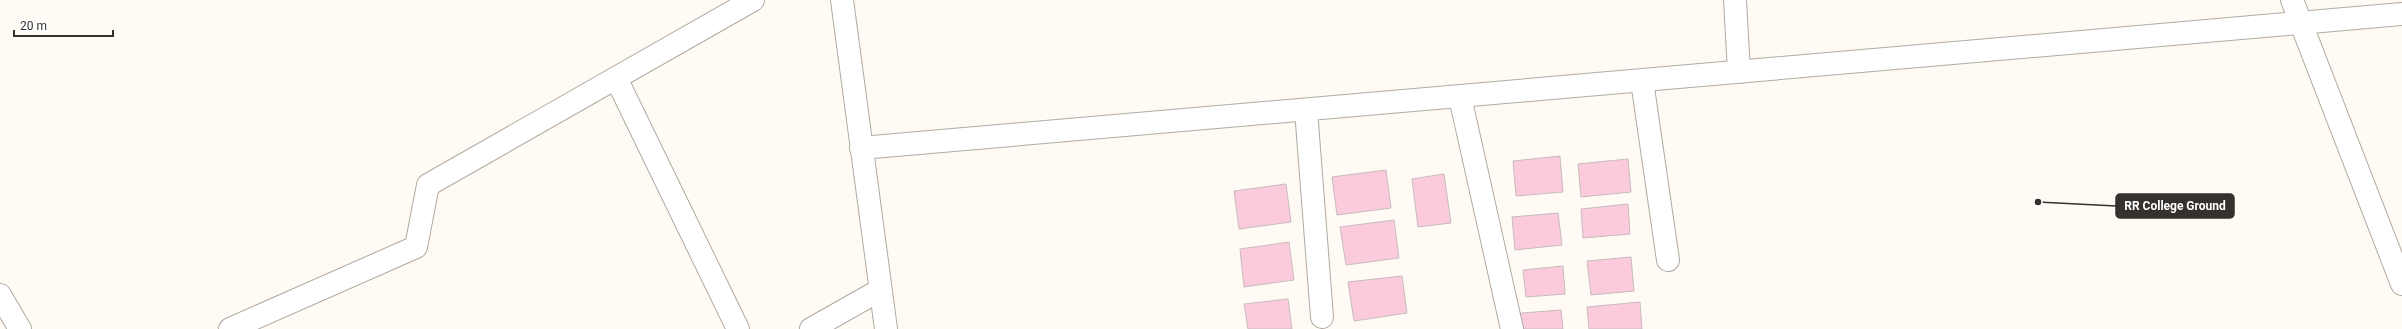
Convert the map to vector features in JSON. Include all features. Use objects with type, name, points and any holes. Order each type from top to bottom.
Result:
[{"type":"street","points":[[230,329],[416,247],[428,185],[753,0]]},
{"type":"street","points":[[842,0],[886,329]]},
{"type":"street","points":[[1735,0],[1739,72]]},
{"type":"street","points":[[2292,0],[2402,284]]},
{"type":"street","points":[[861,148],[2402,14]]},
{"type":"street","points":[[616,78],[738,329]]},
{"type":"street","points":[[1642,81],[1668,260]]},
{"type":"street","points":[[1460,97],[1512,329]]},
{"type":"street","points":[[1306,110],[1322,318]]},
{"type":"street","points":[[811,329],[880,290]]},
{"type":"street","points":[[0,295],[20,329]]},
{"type":"building","points":[[1560,156],[1563,192],[1516,196],[1513,161]]},
{"type":"building","points":[[1628,159],[1631,192],[1581,197],[1578,164]]},
{"type":"building","points":[[1386,170],[1391,208],[1337,215],[1332,177]]},
{"type":"building","points":[[1444,174],[1451,223],[1418,227],[1412,179]]},
{"type":"building","points":[[1286,184],[1291,222],[1239,229],[1234,191]]},
{"type":"building","points":[[1628,204],[1630,234],[1583,238],[1581,209]]},
{"type":"building","points":[[1558,213],[1562,245],[1515,250],[1512,217]]},
{"type":"building","points":[[1394,220],[1399,258],[1346,265],[1340,227]]},
{"type":"building","points":[[1289,242],[1294,280],[1244,287],[1240,249]]},
{"type":"building","points":[[1631,257],[1634,291],[1591,295],[1587,261]]},
{"type":"building","points":[[1563,266],[1565,294],[1526,297],[1523,270]]},
{"type":"building","points":[[1402,276],[1407,313],[1354,321],[1348,282]]},
{"type":"building","points":[[1288,299],[1292,329],[1248,329],[1244,304]]},
{"type":"building","points":[[1640,302],[1642,329],[1589,329],[1587,307]]},
{"type":"building","points":[[1561,310],[1563,329],[1511,329],[1509,314]]},
{"type":"place","name":"RR College Ground","points":[[2038,202]]}]
